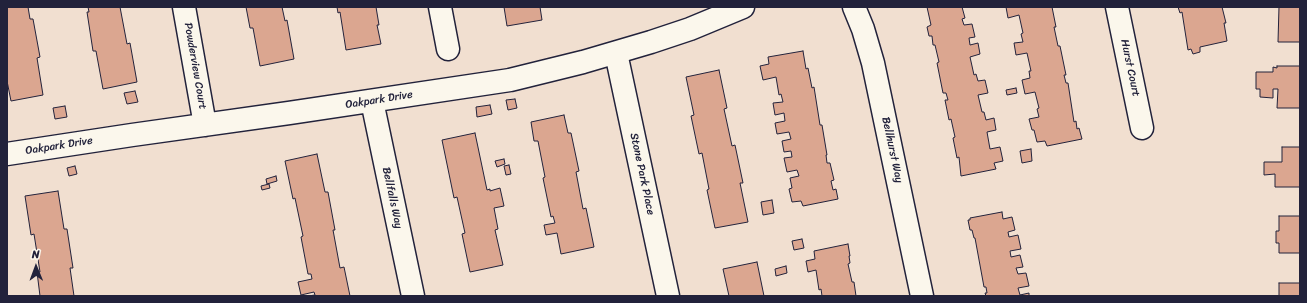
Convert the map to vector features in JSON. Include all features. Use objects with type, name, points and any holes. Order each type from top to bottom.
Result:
[{"type":"street","name":"Powderview Court","points":[[184,7],[205,125]]},
{"type":"street","points":[[440,7],[448,49]]},
{"type":"street","name":"Oakpark Drive","points":[[7,154],[510,80],[569,66],[658,40],[720,12],[743,7]]},
{"type":"street","name":"Bellhurst Way","points":[[854,7],[863,28],[873,63],[922,296]]},
{"type":"street","name":"Hurst Court","points":[[1117,7],[1142,128]]},
{"type":"street","name":"Stone Park Place","points":[[616,53],[668,296]]},
{"type":"street","name":"Bellfalls Way","points":[[372,101],[413,296]]},
{"type":"building","points":[[7,7],[28,7],[30,19],[33,19],[40,57],[37,58],[43,95],[11,101],[7,81]]},
{"type":"building","points":[[88,7],[120,7],[127,44],[130,43],[137,82],[103,89],[96,51],[93,51],[87,12],[89,12]]},
{"type":"building","points":[[246,7],[282,7],[285,21],[287,20],[294,59],[260,66],[253,28],[250,28]]},
{"type":"building","points":[[337,7],[376,7],[379,25],[377,25],[381,44],[346,50],[340,12],[338,13]]},
{"type":"building","points":[[504,7],[540,7],[542,20],[507,26]]},
{"type":"building","points":[[927,7],[962,7],[965,18],[962,19],[964,25],[972,24],[975,37],[969,38],[970,45],[978,43],[980,54],[970,57],[974,75],[976,74],[978,81],[985,80],[988,93],[978,95],[982,112],[984,112],[986,120],[994,118],[996,130],[987,132],[990,149],[1000,147],[1003,161],[994,163],[996,169],[961,176],[959,157],[957,158],[953,138],[955,137],[951,119],[949,120],[945,100],[948,100],[946,93],[943,93],[935,45],[933,45],[932,36],[929,36],[927,27],[931,25]]},
{"type":"building","points":[[1006,7],[1052,7],[1056,27],[1054,27],[1058,46],[1060,46],[1066,75],[1064,75],[1066,83],[1068,83],[1074,122],[1076,121],[1077,129],[1079,128],[1082,139],[1047,146],[1045,141],[1037,142],[1029,119],[1039,117],[1037,109],[1039,108],[1035,92],[1025,94],[1022,80],[1030,78],[1029,71],[1031,71],[1027,53],[1016,55],[1014,43],[1023,42],[1021,34],[1023,33],[1019,15],[1008,18]]},
{"type":"building","points":[[1178,7],[1222,7],[1226,23],[1224,23],[1227,41],[1200,47],[1200,52],[1193,54],[1191,49],[1188,50],[1182,12],[1180,13]]},
{"type":"building","points":[[1279,7],[1300,7],[1300,42],[1278,42]]},
{"type":"building","points":[[803,51],[806,69],[808,68],[812,88],[814,87],[820,125],[822,125],[827,163],[830,163],[834,180],[831,181],[833,190],[836,189],[838,199],[803,206],[801,201],[792,202],[789,189],[792,188],[790,178],[799,176],[797,170],[787,172],[784,158],[792,157],[791,151],[784,152],[782,141],[791,139],[789,132],[777,134],[775,123],[785,121],[784,113],[775,115],[773,103],[783,102],[781,94],[779,95],[776,77],[763,80],[760,66],[769,64],[768,57]]},
{"type":"building","points":[[1277,66],[1300,66],[1300,108],[1277,108],[1278,89],[1273,89],[1273,98],[1260,97],[1260,89],[1256,89],[1256,72],[1273,72],[1273,67],[1277,68]]},
{"type":"building","points":[[719,70],[727,108],[724,109],[732,146],[735,145],[743,183],[740,183],[748,222],[715,228],[707,190],[709,189],[702,153],[699,154],[691,116],[694,115],[686,77]]},
{"type":"building","points":[[1016,88],[1017,93],[1007,95],[1006,90]]},
{"type":"building","points":[[135,91],[138,102],[127,104],[124,93]]},
{"type":"building","points":[[515,99],[517,108],[508,110],[506,100]]},
{"type":"building","points":[[490,105],[492,114],[477,117],[476,107]]},
{"type":"building","points":[[65,106],[67,117],[55,119],[53,108]]},
{"type":"building","points":[[564,115],[568,133],[571,133],[579,171],[576,172],[583,209],[586,208],[594,247],[561,254],[557,233],[546,235],[544,225],[555,223],[553,216],[551,217],[543,178],[545,177],[538,141],[534,141],[531,122]]},
{"type":"building","points":[[475,133],[487,190],[490,189],[490,191],[500,188],[504,206],[494,208],[498,229],[495,230],[503,265],[470,272],[462,234],[465,233],[457,197],[454,198],[442,140]]},
{"type":"building","points":[[1282,147],[1300,147],[1300,187],[1275,187],[1275,174],[1264,175],[1264,162],[1282,162]]},
{"type":"building","points":[[1031,149],[1032,161],[1022,163],[1020,151]]},
{"type":"building","points":[[317,154],[325,192],[328,192],[340,268],[344,267],[350,296],[308,296],[315,295],[314,292],[301,295],[298,282],[312,279],[311,274],[308,274],[301,237],[303,236],[285,161]]},
{"type":"building","points":[[504,159],[505,164],[497,167],[495,161]]},
{"type":"building","points":[[509,165],[511,174],[506,175],[504,166]]},
{"type":"building","points":[[75,166],[77,174],[69,176],[67,168]]},
{"type":"building","points":[[276,176],[277,181],[267,184],[266,179]]},
{"type":"building","points":[[269,184],[270,188],[262,190],[261,186]]},
{"type":"building","points":[[58,191],[64,229],[67,229],[73,268],[70,268],[74,296],[40,296],[37,272],[40,272],[34,234],[31,235],[25,196]]},
{"type":"building","points":[[772,200],[774,213],[763,215],[761,202]]},
{"type":"building","points":[[1002,212],[1003,219],[1012,217],[1015,230],[1008,232],[1009,237],[1018,235],[1021,249],[1010,251],[1011,257],[1020,255],[1023,267],[1016,268],[1018,274],[1026,273],[1029,286],[1018,288],[1020,295],[1029,293],[1029,296],[986,296],[985,293],[987,293],[986,287],[984,287],[975,238],[972,230],[970,230],[968,220],[970,220],[970,218]]},
{"type":"building","points":[[1279,216],[1300,216],[1300,253],[1279,253],[1279,243],[1276,243],[1276,231],[1279,231]]},
{"type":"building","points":[[802,239],[804,248],[794,250],[792,241]]},
{"type":"building","points":[[848,244],[850,263],[848,264],[852,282],[854,282],[856,296],[822,296],[821,289],[819,290],[816,270],[808,272],[806,261],[815,259],[814,251]]},
{"type":"building","points":[[757,262],[764,296],[729,296],[723,269]]},
{"type":"building","points":[[786,266],[787,273],[776,276],[775,269]]},
{"type":"building","points":[[1279,283],[1300,283],[1300,296],[1279,296]]}]
